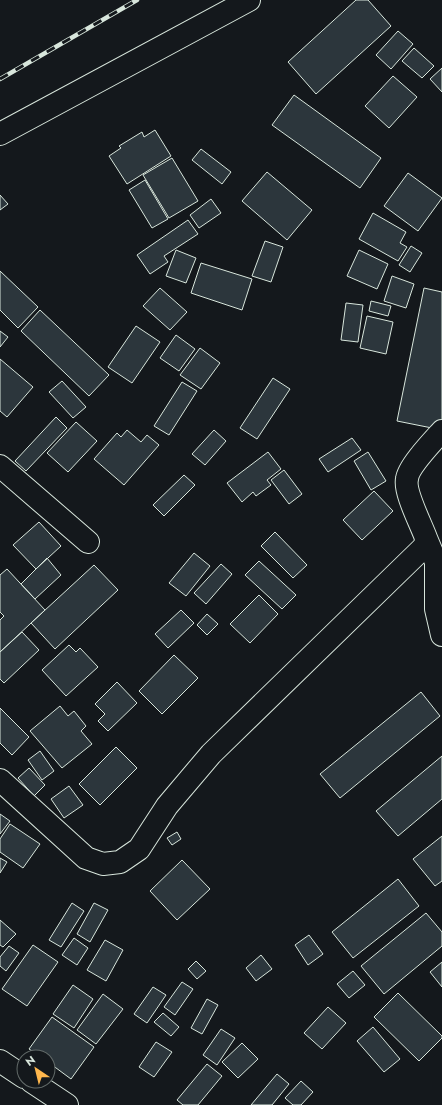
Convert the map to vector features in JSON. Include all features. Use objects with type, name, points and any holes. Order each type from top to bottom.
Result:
[{"type":"street","points":[[0,134],[249,0]]},
{"type":"street","points":[[442,431],[415,463],[407,477],[406,487],[436,562],[436,608],[442,635]]},
{"type":"street","points":[[0,466],[88,542]]},
{"type":"street","points":[[0,780],[86,858],[103,864],[120,862],[139,849],[167,806],[211,754],[425,546],[426,538]]},
{"type":"street","points":[[0,1060],[16,1071]]},
{"type":"street","points":[[43,1089],[67,1105]]},
{"type":"building","points":[[356,0],[368,0],[391,26],[316,94],[288,62]]},
{"type":"building","points":[[398,31],[413,44],[391,69],[376,55]]},
{"type":"building","points":[[414,48],[434,66],[422,78],[402,61]]},
{"type":"building","points":[[442,68],[442,92],[430,79]]},
{"type":"building","points":[[393,76],[417,97],[389,128],[365,106]]},
{"type":"building","points":[[294,95],[381,158],[360,188],[272,125]]},
{"type":"building","points":[[155,130],[171,156],[127,184],[109,156],[121,148],[119,146],[142,132],[144,137]]},
{"type":"building","points":[[201,149],[231,172],[222,184],[192,160]]},
{"type":"building","points":[[172,158],[198,201],[169,218],[143,175]]},
{"type":"building","points":[[267,172],[312,210],[287,240],[242,201]]},
{"type":"building","points":[[408,173],[442,198],[418,231],[384,206]]},
{"type":"building","points":[[145,180],[168,219],[152,228],[129,190]]},
{"type":"building","points":[[0,195],[8,204],[0,210]]},
{"type":"building","points":[[211,199],[221,213],[199,228],[190,215]]},
{"type":"building","points":[[373,213],[406,232],[400,243],[407,247],[398,261],[359,239]]},
{"type":"building","points":[[188,220],[198,234],[164,256],[168,262],[150,274],[137,255]]},
{"type":"building","points":[[265,241],[283,247],[271,282],[252,276]]},
{"type":"building","points":[[411,246],[422,253],[410,272],[399,265]]},
{"type":"building","points":[[176,250],[196,258],[186,283],[166,276]]},
{"type":"building","points":[[359,250],[388,264],[377,289],[347,276]]},
{"type":"building","points":[[201,263],[252,279],[242,310],[191,293]]},
{"type":"building","points":[[0,271],[38,307],[18,328],[0,310]]},
{"type":"building","points":[[392,276],[414,284],[406,308],[384,301]]},
{"type":"building","points":[[160,288],[187,312],[170,330],[143,306]]},
{"type":"building","points":[[424,288],[442,292],[442,430],[397,421]]},
{"type":"building","points":[[371,301],[391,306],[388,316],[369,311]]},
{"type":"building","points":[[346,303],[363,305],[358,342],[341,340]]},
{"type":"building","points":[[40,310],[109,375],[89,396],[21,331]]},
{"type":"building","points":[[367,316],[393,322],[386,354],[360,348]]},
{"type":"building","points":[[136,326],[160,342],[132,383],[108,367]]},
{"type":"building","points":[[0,331],[8,337],[0,347]]},
{"type":"building","points":[[176,335],[195,349],[179,371],[160,358]]},
{"type":"building","points":[[200,348],[220,363],[201,389],[180,375]]},
{"type":"building","points":[[0,359],[33,387],[7,417],[0,411]]},
{"type":"building","points":[[273,378],[290,389],[257,439],[240,428]]},
{"type":"building","points":[[62,381],[86,407],[73,418],[49,392]]},
{"type":"building","points":[[182,382],[197,391],[169,435],[154,426]]},
{"type":"building","points":[[56,417],[67,428],[26,471],[15,461]]},
{"type":"building","points":[[76,422],[97,441],[68,472],[47,453]]},
{"type":"building","points":[[127,430],[141,442],[147,435],[159,445],[124,485],[94,459],[117,433],[121,437]]},
{"type":"building","points":[[214,430],[226,441],[205,465],[192,454]]},
{"type":"building","points":[[352,438],[361,450],[328,472],[319,459]]},
{"type":"building","points":[[268,452],[281,469],[267,480],[271,485],[256,496],[253,492],[242,502],[227,483]]},
{"type":"building","points":[[368,452],[386,481],[371,490],[354,461]]},
{"type":"building","points":[[284,470],[302,494],[289,504],[271,480]]},
{"type":"building","points":[[184,475],[195,485],[164,516],[153,505]]},
{"type":"building","points":[[374,491],[393,511],[362,540],[343,520]]},
{"type":"building","points":[[39,522],[61,546],[36,569],[13,545]]},
{"type":"building","points":[[275,532],[307,565],[293,578],[261,546]]},
{"type":"building","points":[[194,553],[210,566],[186,596],[169,583]]},
{"type":"building","points":[[47,558],[61,575],[35,599],[21,584]]},
{"type":"building","points":[[259,561],[296,595],[282,609],[245,575]]},
{"type":"building","points":[[221,564],[232,574],[206,604],[194,593]]},
{"type":"building","points":[[94,565],[118,590],[55,649],[31,623]]},
{"type":"building","points":[[7,569],[45,610],[0,652],[0,620],[4,616],[0,612],[0,575]]},
{"type":"building","points":[[259,595],[278,614],[250,643],[230,624]]},
{"type":"building","points":[[181,610],[194,623],[168,648],[155,634]]},
{"type":"building","points":[[207,614],[218,624],[207,635],[197,625]]},
{"type":"building","points":[[22,632],[39,650],[4,683],[0,679],[0,652]]},
{"type":"building","points":[[69,645],[76,652],[80,648],[98,667],[66,696],[42,670]]},
{"type":"building","points":[[174,655],[198,678],[162,714],[139,691]]},
{"type":"building","points":[[117,682],[137,703],[108,731],[98,721],[105,714],[95,704]]},
{"type":"building","points":[[421,692],[440,716],[340,798],[320,774]]},
{"type":"building","points":[[60,706],[68,716],[74,711],[86,726],[81,731],[92,744],[62,768],[30,731]]},
{"type":"building","points":[[0,708],[29,737],[12,755],[0,743]]},
{"type":"building","points":[[116,747],[137,768],[100,805],[79,784]]},
{"type":"building","points":[[40,751],[54,771],[42,780],[28,760]]},
{"type":"building","points":[[442,756],[442,799],[398,836],[376,811]]},
{"type":"building","points":[[29,768],[45,785],[34,796],[18,778]]},
{"type":"building","points":[[69,786],[83,805],[64,818],[51,799]]},
{"type":"building","points":[[0,814],[10,821],[0,834]]},
{"type":"building","points":[[10,824],[40,844],[23,868],[0,852],[0,839]]},
{"type":"building","points":[[177,832],[181,839],[172,845],[167,838]]},
{"type":"building","points":[[442,836],[442,881],[435,886],[413,859]]},
{"type":"building","points":[[0,858],[7,862],[0,873]]},
{"type":"building","points":[[182,860],[210,889],[177,920],[150,891]]},
{"type":"building","points":[[398,879],[419,906],[353,958],[332,932]]},
{"type":"building","points":[[72,903],[84,911],[61,947],[49,940]]},
{"type":"building","points":[[94,903],[108,910],[90,942],[77,934]]},
{"type":"building","points":[[426,913],[442,932],[442,946],[384,994],[361,966]]},
{"type":"building","points":[[0,920],[16,934],[3,947],[0,945]]},
{"type":"building","points":[[309,935],[323,954],[308,965],[295,945]]},
{"type":"building","points":[[74,938],[88,948],[77,965],[62,955]]},
{"type":"building","points":[[105,940],[123,950],[106,981],[87,970]]},
{"type":"building","points":[[33,945],[58,962],[27,1006],[2,989]]},
{"type":"building","points":[[9,946],[19,953],[6,971],[0,966],[0,957]]},
{"type":"building","points":[[261,955],[272,969],[256,981],[246,968]]},
{"type":"building","points":[[196,961],[206,971],[197,979],[188,969]]},
{"type":"building","points":[[442,962],[442,987],[430,972]]},
{"type":"building","points":[[353,971],[365,985],[349,998],[337,984]]},
{"type":"building","points":[[182,982],[193,989],[175,1015],[164,1007]]},
{"type":"building","points":[[73,985],[93,999],[74,1028],[53,1014]]},
{"type":"building","points":[[153,987],[166,995],[147,1023],[134,1014]]},
{"type":"building","points":[[398,993],[442,1036],[442,1038],[419,1061],[374,1017]]},
{"type":"building","points":[[103,994],[123,1009],[96,1044],[77,1030]]},
{"type":"building","points":[[207,999],[218,1005],[202,1034],[191,1028]]},
{"type":"building","points":[[328,1007],[346,1023],[322,1049],[304,1033]]},
{"type":"building","points":[[163,1013],[179,1027],[171,1036],[154,1022]]},
{"type":"building","points":[[52,1017],[94,1047],[71,1079],[56,1068],[56,1049],[29,1049]]},
{"type":"building","points":[[373,1027],[400,1059],[384,1072],[357,1041]]},
{"type":"building","points":[[221,1029],[235,1038],[217,1065],[203,1055]]},
{"type":"building","points":[[156,1042],[172,1052],[154,1077],[139,1067]]},
{"type":"building","points":[[242,1043],[258,1059],[238,1078],[222,1062]]},
{"type":"building","points":[[207,1064],[222,1076],[198,1105],[183,1105],[177,1100]]},
{"type":"building","points":[[277,1074],[289,1084],[272,1105],[251,1105]]},
{"type":"building","points":[[301,1081],[313,1092],[301,1105],[293,1105],[285,1098]]},
{"type":"railway","points":[[0,79],[137,0]]}]
